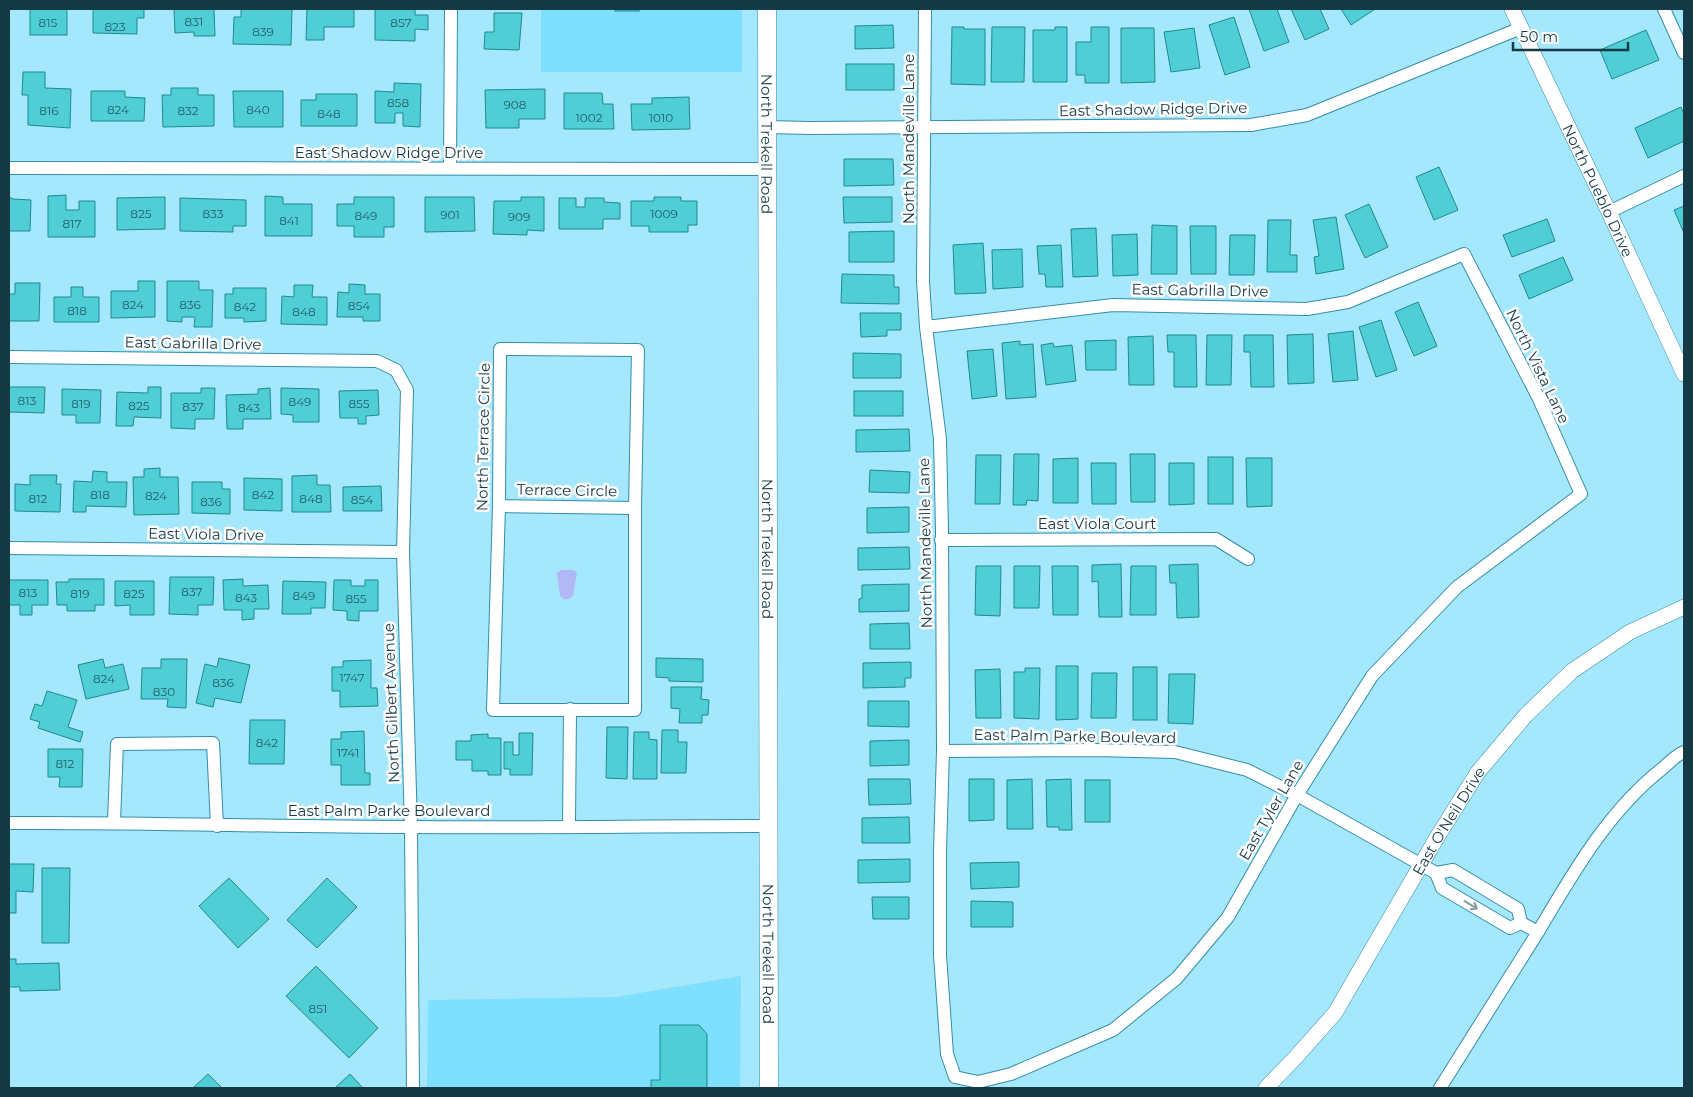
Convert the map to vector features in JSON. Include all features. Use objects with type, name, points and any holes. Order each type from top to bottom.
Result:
[{"type":"main road","name":"North Trekell Road","points":[[767,9],[769,1088]]},
{"type":"street","points":[[450,168],[451,9]]},
{"type":"street","name":"North Mandeville Lane","points":[[925,9],[923,281],[926,327],[940,439],[942,540],[943,752],[940,852],[940,955],[947,1054],[955,1077]]},
{"type":"street","name":"North Pueblo Drive","points":[[1512,9],[1610,212],[1684,374]]},
{"type":"street","points":[[1664,9],[1684,53]]},
{"type":"street","name":"East Shadow Ridge Drive","points":[[767,127],[1251,125],[1307,115],[1521,28]]},
{"type":"street","name":"East Shadow Ridge Drive","points":[[9,168],[768,169]]},
{"type":"street","points":[[1610,212],[1684,176]]},
{"type":"street","name":"East Gabrilla Drive","points":[[926,327],[1113,305],[1308,309],[1348,302],[1464,254]]},
{"type":"street","name":"North Vista Lane","points":[[1464,254],[1538,399],[1581,494]]},
{"type":"street","name":"North Terrace Circle","points":[[500,349],[638,350],[634,508],[635,710],[493,710],[499,506],[500,349]]},
{"type":"street","name":"East Gabrilla Drive","points":[[9,357],[377,361]]},
{"type":"street","name":"North Gilbert Avenue","points":[[377,361],[396,370],[407,390],[403,552],[411,827],[413,1088]]},
{"type":"street","name":"East Tyler Lane","points":[[955,1077],[978,1082],[1011,1074],[1113,1030],[1178,978],[1228,917],[1297,794],[1372,676],[1456,587],[1581,494]]},
{"type":"street","name":"Terrace Circle","points":[[499,506],[634,508]]},
{"type":"street","name":"East Viola Court","points":[[942,540],[1216,539],[1248,559]]},
{"type":"street","name":"East Viola Drive","points":[[9,548],[403,552]]},
{"type":"street","name":"East O'Neil Drive","points":[[1266,1088],[1335,1013],[1420,866],[1478,772],[1526,715],[1572,672],[1630,632],[1684,607]]},
{"type":"street","points":[[569,826],[570,709]]},
{"type":"street","points":[[114,822],[117,744],[213,743],[217,826]]},
{"type":"street","name":"East Palm Parke Boulevard","points":[[943,752],[1095,750],[1175,752],[1247,770],[1297,794],[1436,874]]},
{"type":"street","points":[[1440,1088],[1538,932],[1582,857],[1614,816],[1647,780],[1684,752]]},
{"type":"street","name":"East Palm Parke Boulevard","points":[[9,822],[114,822],[217,826],[769,826]]},
{"type":"street","points":[[1453,870],[1518,909],[1521,923],[1510,928],[1442,888],[1436,874],[1453,870]]},
{"type":"street","points":[[1521,923],[1538,932]]},
{"type":"shaded area","points":[[541,9],[742,9],[742,72],[541,72]]},
{"type":"shaded area","points":[[561,570],[577,572],[573,596],[569,599],[564,599],[560,596],[557,573]]},
{"type":"shaded area","points":[[741,976],[740,1088],[427,1088],[428,1000],[616,997]]},
{"type":"building","points":[[30,9],[67,9],[67,35],[30,35]]},
{"type":"building","points":[[93,9],[144,9],[144,18],[137,18],[137,34],[93,33]]},
{"type":"building","points":[[174,9],[214,9],[215,36],[194,36],[194,32],[175,33]]},
{"type":"building","points":[[241,9],[292,9],[291,45],[233,44],[234,17],[241,17]]},
{"type":"building","points":[[307,9],[354,9],[354,27],[324,27],[324,40],[306,40]]},
{"type":"building","points":[[375,9],[415,9],[415,15],[428,15],[428,30],[415,29],[415,41],[375,40]]},
{"type":"building","points":[[615,9],[639,9],[639,11],[615,11]]},
{"type":"building","points":[[1249,9],[1277,9],[1289,42],[1264,51]]},
{"type":"building","points":[[1291,9],[1320,9],[1329,29],[1305,40]]},
{"type":"building","points":[[1341,9],[1375,9],[1351,25]]},
{"type":"building","points":[[494,13],[522,13],[519,50],[484,49],[485,32],[494,32]]},
{"type":"building","points":[[1234,17],[1250,67],[1225,75],[1209,25]]},
{"type":"building","points":[[893,25],[894,48],[855,49],[855,26]]},
{"type":"building","points":[[952,27],[985,29],[985,85],[951,84]]},
{"type":"building","points":[[992,27],[1025,27],[1024,82],[991,82]]},
{"type":"building","points":[[1055,27],[1067,27],[1067,82],[1033,82],[1033,30],[1055,30]]},
{"type":"building","points":[[1091,27],[1109,27],[1109,83],[1085,83],[1085,75],[1076,75],[1076,42],[1091,42]]},
{"type":"building","points":[[1121,28],[1154,28],[1155,82],[1121,83]]},
{"type":"building","points":[[1194,28],[1200,68],[1171,72],[1164,32]]},
{"type":"building","points":[[1646,30],[1659,60],[1612,79],[1600,50]]},
{"type":"building","points":[[846,64],[894,64],[894,90],[846,90]]},
{"type":"building","points":[[23,72],[45,72],[45,88],[71,89],[70,128],[28,125],[28,95],[22,95]]},
{"type":"building","points":[[394,83],[421,84],[420,127],[403,126],[403,113],[395,113],[395,123],[375,123],[375,91],[394,92]]},
{"type":"building","points":[[171,88],[198,88],[198,95],[214,95],[214,126],[163,127],[162,95],[171,95]]},
{"type":"building","points":[[545,89],[545,119],[519,119],[519,128],[486,128],[485,90]]},
{"type":"building","points":[[91,91],[125,91],[125,97],[145,98],[144,121],[91,121]]},
{"type":"building","points":[[233,91],[283,91],[283,127],[234,127]]},
{"type":"building","points":[[564,93],[602,93],[603,104],[613,104],[614,129],[564,129]]},
{"type":"building","points":[[316,94],[357,94],[357,126],[301,126],[301,100],[316,100]]},
{"type":"building","points":[[689,97],[690,129],[632,130],[631,104],[652,104],[652,98]]},
{"type":"building","points":[[1681,107],[1684,114],[1684,141],[1648,158],[1635,128]]},
{"type":"building","points":[[844,159],[893,159],[894,185],[844,186]]},
{"type":"building","points":[[1439,167],[1458,210],[1434,220],[1416,177]]},
{"type":"building","points":[[66,195],[66,210],[79,210],[79,201],[95,201],[95,237],[48,237],[48,196]]},
{"type":"building","points":[[265,196],[283,197],[283,204],[312,204],[312,236],[265,236]]},
{"type":"building","points":[[165,197],[165,229],[117,230],[117,198]]},
{"type":"building","points":[[354,197],[394,197],[394,227],[384,227],[384,237],[354,237],[354,226],[337,226],[337,204],[354,204]]},
{"type":"building","points":[[425,197],[474,197],[475,231],[425,232]]},
{"type":"building","points":[[521,197],[544,197],[544,231],[527,230],[527,235],[493,234],[494,201],[521,201]]},
{"type":"building","points":[[654,197],[681,197],[681,201],[697,201],[697,225],[688,225],[688,232],[649,232],[649,226],[631,226],[631,201],[654,201]]},
{"type":"building","points":[[843,197],[892,197],[892,222],[844,223]]},
{"type":"building","points":[[9,198],[31,200],[30,231],[9,231]]},
{"type":"building","points":[[180,198],[246,200],[246,226],[233,226],[233,232],[180,231]]},
{"type":"building","points":[[559,198],[576,198],[576,207],[585,207],[585,198],[604,198],[604,202],[620,203],[620,219],[603,219],[603,229],[559,229]]},
{"type":"building","points":[[1369,204],[1388,247],[1365,258],[1345,215]]},
{"type":"building","points":[[1684,206],[1684,233],[1674,210]]},
{"type":"building","points":[[1336,217],[1344,269],[1316,274],[1314,257],[1319,256],[1313,220]]},
{"type":"building","points":[[1547,219],[1555,241],[1512,257],[1503,235]]},
{"type":"building","points":[[1268,220],[1291,220],[1290,255],[1297,255],[1297,272],[1267,272]]},
{"type":"building","points":[[1152,225],[1177,226],[1177,274],[1151,274]]},
{"type":"building","points":[[1190,226],[1216,226],[1216,274],[1191,274]]},
{"type":"building","points":[[1096,228],[1098,276],[1073,277],[1071,229]]},
{"type":"building","points":[[894,231],[894,262],[849,262],[849,232]]},
{"type":"building","points":[[1137,234],[1138,275],[1113,276],[1112,235]]},
{"type":"building","points":[[1230,235],[1255,235],[1254,275],[1229,275]]},
{"type":"building","points":[[983,243],[986,293],[955,294],[953,245]]},
{"type":"building","points":[[1061,245],[1063,287],[1046,287],[1045,274],[1039,274],[1037,246]]},
{"type":"building","points":[[1022,249],[1023,287],[993,289],[992,250]]},
{"type":"building","points":[[1563,257],[1573,280],[1529,299],[1519,275]]},
{"type":"building","points":[[842,274],[894,275],[894,287],[899,287],[899,304],[841,303]]},
{"type":"building","points":[[138,281],[155,281],[155,317],[111,318],[111,291],[138,291]]},
{"type":"building","points":[[167,281],[199,281],[199,290],[213,290],[212,327],[194,327],[195,317],[182,317],[182,322],[167,321]]},
{"type":"building","points":[[15,283],[40,283],[39,321],[9,321],[9,294],[15,294]]},
{"type":"building","points":[[349,284],[365,285],[365,294],[380,294],[380,321],[363,321],[363,317],[337,317],[338,292],[349,293]]},
{"type":"building","points":[[294,285],[313,285],[312,297],[327,297],[327,325],[281,324],[282,296],[294,297]]},
{"type":"building","points":[[71,287],[83,287],[83,297],[99,297],[99,322],[54,322],[54,297],[71,297]]},
{"type":"building","points":[[233,288],[266,288],[266,321],[244,322],[244,318],[225,318],[225,294],[233,294]]},
{"type":"building","points":[[1418,302],[1437,346],[1414,356],[1395,312]]},
{"type":"building","points":[[860,313],[901,313],[901,330],[887,330],[887,336],[861,337]]},
{"type":"building","points":[[1381,320],[1397,370],[1376,377],[1359,327]]},
{"type":"building","points":[[1353,331],[1358,380],[1333,382],[1328,334]]},
{"type":"building","points":[[1313,334],[1314,383],[1288,384],[1287,335]]},
{"type":"building","points":[[1167,335],[1196,335],[1197,387],[1174,387],[1174,352],[1168,352]]},
{"type":"building","points":[[1207,335],[1232,335],[1231,385],[1206,385]]},
{"type":"building","points":[[1244,335],[1273,335],[1274,387],[1251,387],[1250,352],[1244,352]]},
{"type":"building","points":[[1153,336],[1154,385],[1129,385],[1128,337]]},
{"type":"building","points":[[1116,340],[1116,370],[1086,370],[1085,341]]},
{"type":"building","points":[[1020,341],[1020,345],[1033,344],[1036,397],[1006,399],[1002,343]]},
{"type":"building","points":[[1053,343],[1054,347],[1072,345],[1076,381],[1046,385],[1041,345]]},
{"type":"building","points":[[993,349],[997,396],[972,399],[967,351]]},
{"type":"building","points":[[853,353],[901,354],[901,378],[853,378]]},
{"type":"building","points":[[9,387],[45,387],[44,413],[9,412]]},
{"type":"building","points":[[148,387],[161,387],[161,418],[134,417],[133,426],[116,426],[117,392],[148,393]]},
{"type":"building","points":[[201,388],[215,388],[214,419],[195,419],[195,429],[171,428],[171,393],[201,393]]},
{"type":"building","points":[[270,388],[271,419],[243,419],[243,429],[227,429],[226,395],[258,394],[258,389]]},
{"type":"building","points":[[281,388],[319,389],[319,422],[293,422],[293,415],[281,414]]},
{"type":"building","points":[[62,389],[101,390],[100,423],[76,423],[76,415],[62,415]]},
{"type":"building","points":[[378,390],[379,415],[366,416],[366,424],[358,424],[358,418],[340,418],[339,391]]},
{"type":"building","points":[[854,391],[903,391],[903,416],[854,416]]},
{"type":"building","points":[[909,429],[910,451],[856,452],[856,430]]},
{"type":"building","points":[[1014,454],[1039,454],[1038,501],[1027,500],[1026,505],[1013,505]]},
{"type":"building","points":[[1130,454],[1155,454],[1155,502],[1131,502]]},
{"type":"building","points":[[976,455],[1001,455],[1000,504],[975,504]]},
{"type":"building","points":[[1208,457],[1233,457],[1233,504],[1208,504]]},
{"type":"building","points":[[1078,458],[1078,503],[1053,503],[1053,459]]},
{"type":"building","points":[[1246,458],[1272,458],[1272,506],[1247,507]]},
{"type":"building","points":[[1091,463],[1116,463],[1116,504],[1092,504]]},
{"type":"building","points":[[1169,463],[1194,463],[1194,504],[1169,505]]},
{"type":"building","points":[[160,468],[160,477],[178,477],[179,514],[134,515],[133,477],[144,477],[144,469]]},
{"type":"building","points":[[870,470],[910,472],[909,493],[869,492]]},
{"type":"building","points":[[93,471],[107,472],[107,482],[127,482],[126,507],[86,506],[86,512],[73,512],[74,481],[92,482]]},
{"type":"building","points":[[30,475],[57,475],[56,484],[61,484],[60,512],[15,511],[15,484],[30,485]]},
{"type":"building","points":[[317,475],[317,485],[330,485],[331,512],[292,512],[292,476]]},
{"type":"building","points":[[244,478],[282,479],[282,511],[244,510]]},
{"type":"building","points":[[192,482],[222,482],[222,489],[230,489],[230,514],[192,513]]},
{"type":"building","points":[[381,486],[382,511],[343,511],[343,487]]},
{"type":"building","points":[[909,507],[909,532],[867,533],[867,508]]},
{"type":"building","points":[[909,547],[910,569],[858,570],[858,548]]},
{"type":"building","points":[[1121,564],[1122,617],[1099,617],[1098,581],[1092,582],[1092,565]]},
{"type":"building","points":[[1198,564],[1199,617],[1177,618],[1176,583],[1170,583],[1169,565]]},
{"type":"building","points":[[976,566],[1001,566],[1000,616],[975,615]]},
{"type":"building","points":[[1014,566],[1040,566],[1039,608],[1014,608]]},
{"type":"building","points":[[1052,566],[1078,566],[1078,615],[1053,615]]},
{"type":"building","points":[[1131,566],[1156,566],[1156,615],[1130,615]]},
{"type":"building","points":[[170,577],[214,577],[213,605],[198,605],[198,615],[169,614]]},
{"type":"building","points":[[69,579],[104,579],[104,605],[95,605],[95,611],[67,611],[67,605],[57,605],[56,582],[69,582]]},
{"type":"building","points":[[243,579],[243,586],[268,585],[269,609],[254,609],[254,619],[242,620],[242,610],[224,610],[223,580]]},
{"type":"building","points":[[9,580],[48,580],[48,605],[32,605],[32,615],[20,615],[20,605],[9,605]]},
{"type":"building","points":[[334,580],[351,580],[351,586],[365,586],[365,580],[378,580],[378,611],[359,611],[359,621],[347,620],[347,611],[333,610]]},
{"type":"building","points":[[115,581],[154,581],[154,615],[130,615],[130,605],[115,606]]},
{"type":"building","points":[[283,581],[326,582],[325,608],[311,608],[311,614],[282,614]]},
{"type":"building","points":[[909,584],[909,611],[859,612],[862,585]]},
{"type":"building","points":[[909,623],[910,649],[870,649],[870,624]]},
{"type":"building","points":[[219,658],[250,665],[241,703],[215,698],[213,707],[196,703],[205,664],[217,667]]},
{"type":"building","points":[[656,658],[703,659],[703,682],[669,681],[669,678],[656,677]]},
{"type":"building","points":[[103,659],[105,668],[123,664],[129,689],[86,699],[78,665]]},
{"type":"building","points":[[161,659],[187,659],[186,708],[167,707],[168,699],[141,699],[142,668],[161,668]]},
{"type":"building","points":[[371,660],[371,688],[377,688],[378,706],[340,707],[340,691],[332,691],[332,667],[343,667],[343,661]]},
{"type":"building","points":[[911,662],[911,678],[905,678],[905,687],[863,688],[863,663]]},
{"type":"building","points":[[1056,666],[1078,666],[1078,719],[1056,720]]},
{"type":"building","points":[[1133,667],[1157,667],[1157,720],[1133,720]]},
{"type":"building","points":[[1025,668],[1040,668],[1039,719],[1014,718],[1014,672],[1025,672]]},
{"type":"building","points":[[1000,669],[1001,718],[976,718],[975,670]]},
{"type":"building","points":[[1092,673],[1117,673],[1116,718],[1091,718]]},
{"type":"building","points":[[1169,674],[1195,674],[1193,724],[1168,723]]},
{"type":"building","points":[[671,687],[702,687],[701,699],[709,700],[708,715],[702,715],[702,723],[679,723],[680,709],[671,708]]},
{"type":"building","points":[[47,691],[77,700],[68,727],[83,732],[80,742],[38,728],[40,722],[30,719],[35,704],[42,706]]},
{"type":"building","points":[[868,701],[909,701],[909,727],[868,726]]},
{"type":"building","points":[[250,720],[285,720],[284,764],[249,764]]},
{"type":"building","points":[[607,727],[628,727],[627,779],[606,778]]},
{"type":"building","points":[[662,730],[678,730],[678,742],[687,742],[686,773],[661,773]]},
{"type":"building","points":[[364,731],[365,773],[370,773],[370,785],[341,785],[341,765],[331,765],[331,739],[341,739],[341,732]]},
{"type":"building","points":[[634,732],[649,732],[649,739],[657,740],[657,779],[633,779]]},
{"type":"building","points":[[519,733],[533,733],[532,775],[510,775],[510,769],[504,769],[504,742],[513,742],[513,755],[519,755]]},
{"type":"building","points":[[488,734],[488,738],[501,738],[501,775],[488,775],[488,771],[472,771],[472,760],[456,760],[456,741],[471,741],[471,735]]},
{"type":"building","points":[[909,740],[909,765],[870,766],[870,741]]},
{"type":"building","points":[[48,749],[83,749],[82,787],[59,787],[60,777],[48,777]]},
{"type":"building","points":[[868,779],[910,779],[911,804],[869,805]]},
{"type":"building","points":[[969,779],[994,779],[994,820],[969,821]]},
{"type":"building","points":[[1032,779],[1033,829],[1007,829],[1007,780]]},
{"type":"building","points":[[1071,779],[1072,830],[1059,830],[1059,827],[1047,827],[1046,780]]},
{"type":"building","points":[[1085,780],[1110,780],[1110,822],[1085,822]]},
{"type":"building","points":[[909,817],[910,843],[862,843],[862,818]]},
{"type":"building","points":[[910,859],[910,882],[858,883],[858,860]]},
{"type":"building","points":[[1019,862],[1019,887],[971,889],[970,863]]},
{"type":"building","points":[[9,864],[34,864],[33,892],[16,891],[16,913],[9,913]]},
{"type":"building","points":[[42,868],[70,868],[69,943],[42,943]]},
{"type":"building","points":[[229,878],[269,919],[238,948],[199,906]]},
{"type":"building","points":[[327,878],[357,907],[317,948],[287,920]]},
{"type":"building","points":[[872,897],[909,897],[909,919],[873,919]]},
{"type":"building","points":[[971,901],[1013,902],[1013,927],[971,927]]},
{"type":"building","points":[[9,959],[16,959],[16,964],[59,963],[60,990],[20,991],[20,987],[9,987]]},
{"type":"building","points":[[316,966],[378,1028],[349,1058],[286,996]]},
{"type":"building","points":[[660,1025],[699,1025],[707,1034],[707,1088],[651,1088],[651,1080],[660,1080]]},
{"type":"building","points":[[208,1074],[222,1088],[193,1088]]},
{"type":"building","points":[[350,1074],[363,1088],[335,1088]]}]
